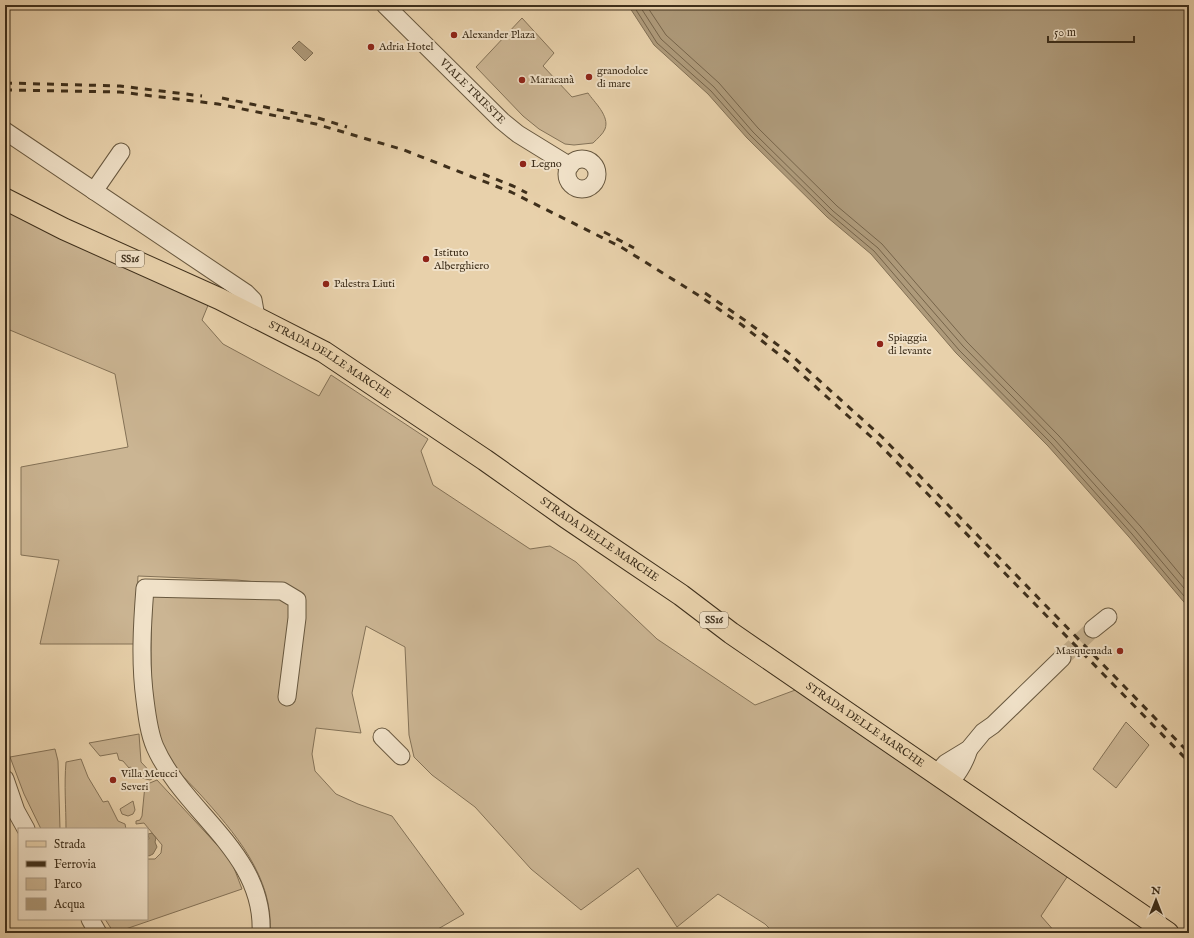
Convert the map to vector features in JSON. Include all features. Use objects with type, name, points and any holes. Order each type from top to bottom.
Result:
[{"type":"main road","name":"SS16","points":[[5,199],[64,229],[220,299],[256,317]]},
{"type":"main road","name":"STRADA DELLE MARCHE","points":[[256,317],[314,346],[357,373],[681,595],[731,633],[1168,933]]},
{"type":"street","name":"VIALE TRIESTE","points":[[385,5],[502,121],[518,134],[570,166]]},
{"type":"street","points":[[5,131],[246,293],[253,300],[256,317]]},
{"type":"street","points":[[94,191],[120,152]]},
{"type":"street","points":[[261,933],[261,919],[254,885],[234,851],[170,773],[155,747],[147,720],[143,684],[141,638],[145,588],[282,591],[297,600],[297,618],[287,697]]},
{"type":"street","points":[[1093,628],[1108,617]]},
{"type":"street","name":"STRADA DELLE MARCHE","points":[[943,778],[946,763],[969,749],[983,732],[993,725],[1062,658]]},
{"type":"street","points":[[382,737],[401,756]]},
{"type":"street","points":[[5,779],[16,811],[25,828]]},
{"type":"street","points":[[91,920],[98,933]]},
{"type":"green space","name":"Maracanà","points":[[522,18],[554,53],[543,66],[572,97],[588,93],[603,114],[606,124],[605,129],[593,143],[574,145],[565,144],[539,129],[523,116],[476,67]]},
{"type":"green space","points":[[5,209],[209,303],[202,320],[223,344],[319,396],[331,375],[428,439],[421,451],[433,485],[530,549],[550,546],[576,562],[657,639],[755,705],[798,689],[1069,874],[1041,916],[1056,933],[774,933],[765,924],[718,894],[677,927],[638,868],[581,910],[531,869],[475,807],[432,775],[414,757],[409,735],[405,647],[366,626],[352,693],[361,733],[316,728],[312,754],[315,771],[336,794],[358,804],[392,816],[464,914],[431,933],[270,933],[270,913],[266,893],[259,874],[238,840],[225,823],[171,761],[167,755],[158,731],[152,693],[151,672],[152,594],[230,591],[304,602],[304,595],[285,585],[237,580],[138,576],[134,644],[40,644],[59,560],[21,555],[21,467],[128,447],[115,374],[5,328]]},
{"type":"green space","points":[[1126,722],[1149,745],[1116,788],[1093,769]]},
{"type":"green space","points":[[139,734],[141,762],[155,777],[150,780],[138,777],[131,767],[129,768],[123,761],[119,760],[117,753],[100,756],[89,743]]},
{"type":"green space","points":[[55,749],[58,761],[60,828],[41,828],[24,794],[10,757]]},
{"type":"green space","points":[[81,759],[88,777],[103,802],[108,801],[118,821],[125,824],[126,828],[66,828],[66,762]]},
{"type":"green space","points":[[157,780],[231,860],[242,889],[114,933],[106,920],[148,920],[148,859],[155,859],[161,853],[162,845],[144,823],[136,824],[136,821],[140,820],[142,816],[145,785]]},
{"type":"green space","points":[[133,801],[135,810],[133,814],[128,816],[122,814],[120,809]]},
{"type":"water","points":[[628,5],[1189,5],[1189,608],[1129,537],[1048,446],[956,353],[871,254],[827,217],[747,138],[708,94],[654,45]]},
{"type":"water","points":[[299,41],[313,53],[305,61],[292,48]]},
{"type":"water","points":[[152,833],[156,838],[155,842],[157,847],[153,854],[149,856],[148,856],[148,834]]},
{"type":"tunnel","points":[[1062,658],[1093,629]]},
{"type":"railway","points":[[5,83],[120,86],[202,96]]},
{"type":"railway","points":[[5,90],[120,92],[218,104],[316,124],[404,150],[511,192],[621,247],[698,295],[742,325],[786,360],[878,443],[1189,762]]},
{"type":"railway","points":[[222,98],[318,118],[347,127]]},
{"type":"railway","points":[[483,174],[527,193]]},
{"type":"railway","points":[[604,232],[634,248]]},
{"type":"railway","points":[[705,293],[746,321],[791,355],[882,437],[1189,753]]},
{"type":"place","name":"Alexander Plaza","points":[[454,35]]},
{"type":"place","name":"Adria Hotel","points":[[371,47]]},
{"type":"place","name":"granodolce di mare","points":[[589,77]]},
{"type":"place","name":"Maracanà","points":[[522,80]]},
{"type":"place","name":"Legno","points":[[523,164]]},
{"type":"place","name":"Istituto Alberghiero","points":[[426,259]]},
{"type":"place","name":"Palestra Liuti","points":[[326,284]]},
{"type":"place","name":"Spiaggia di levante","points":[[880,344]]},
{"type":"place","name":"Masquenada","points":[[1120,651]]},
{"type":"place","name":"Villa Meucci Severi","points":[[113,780]]}]
